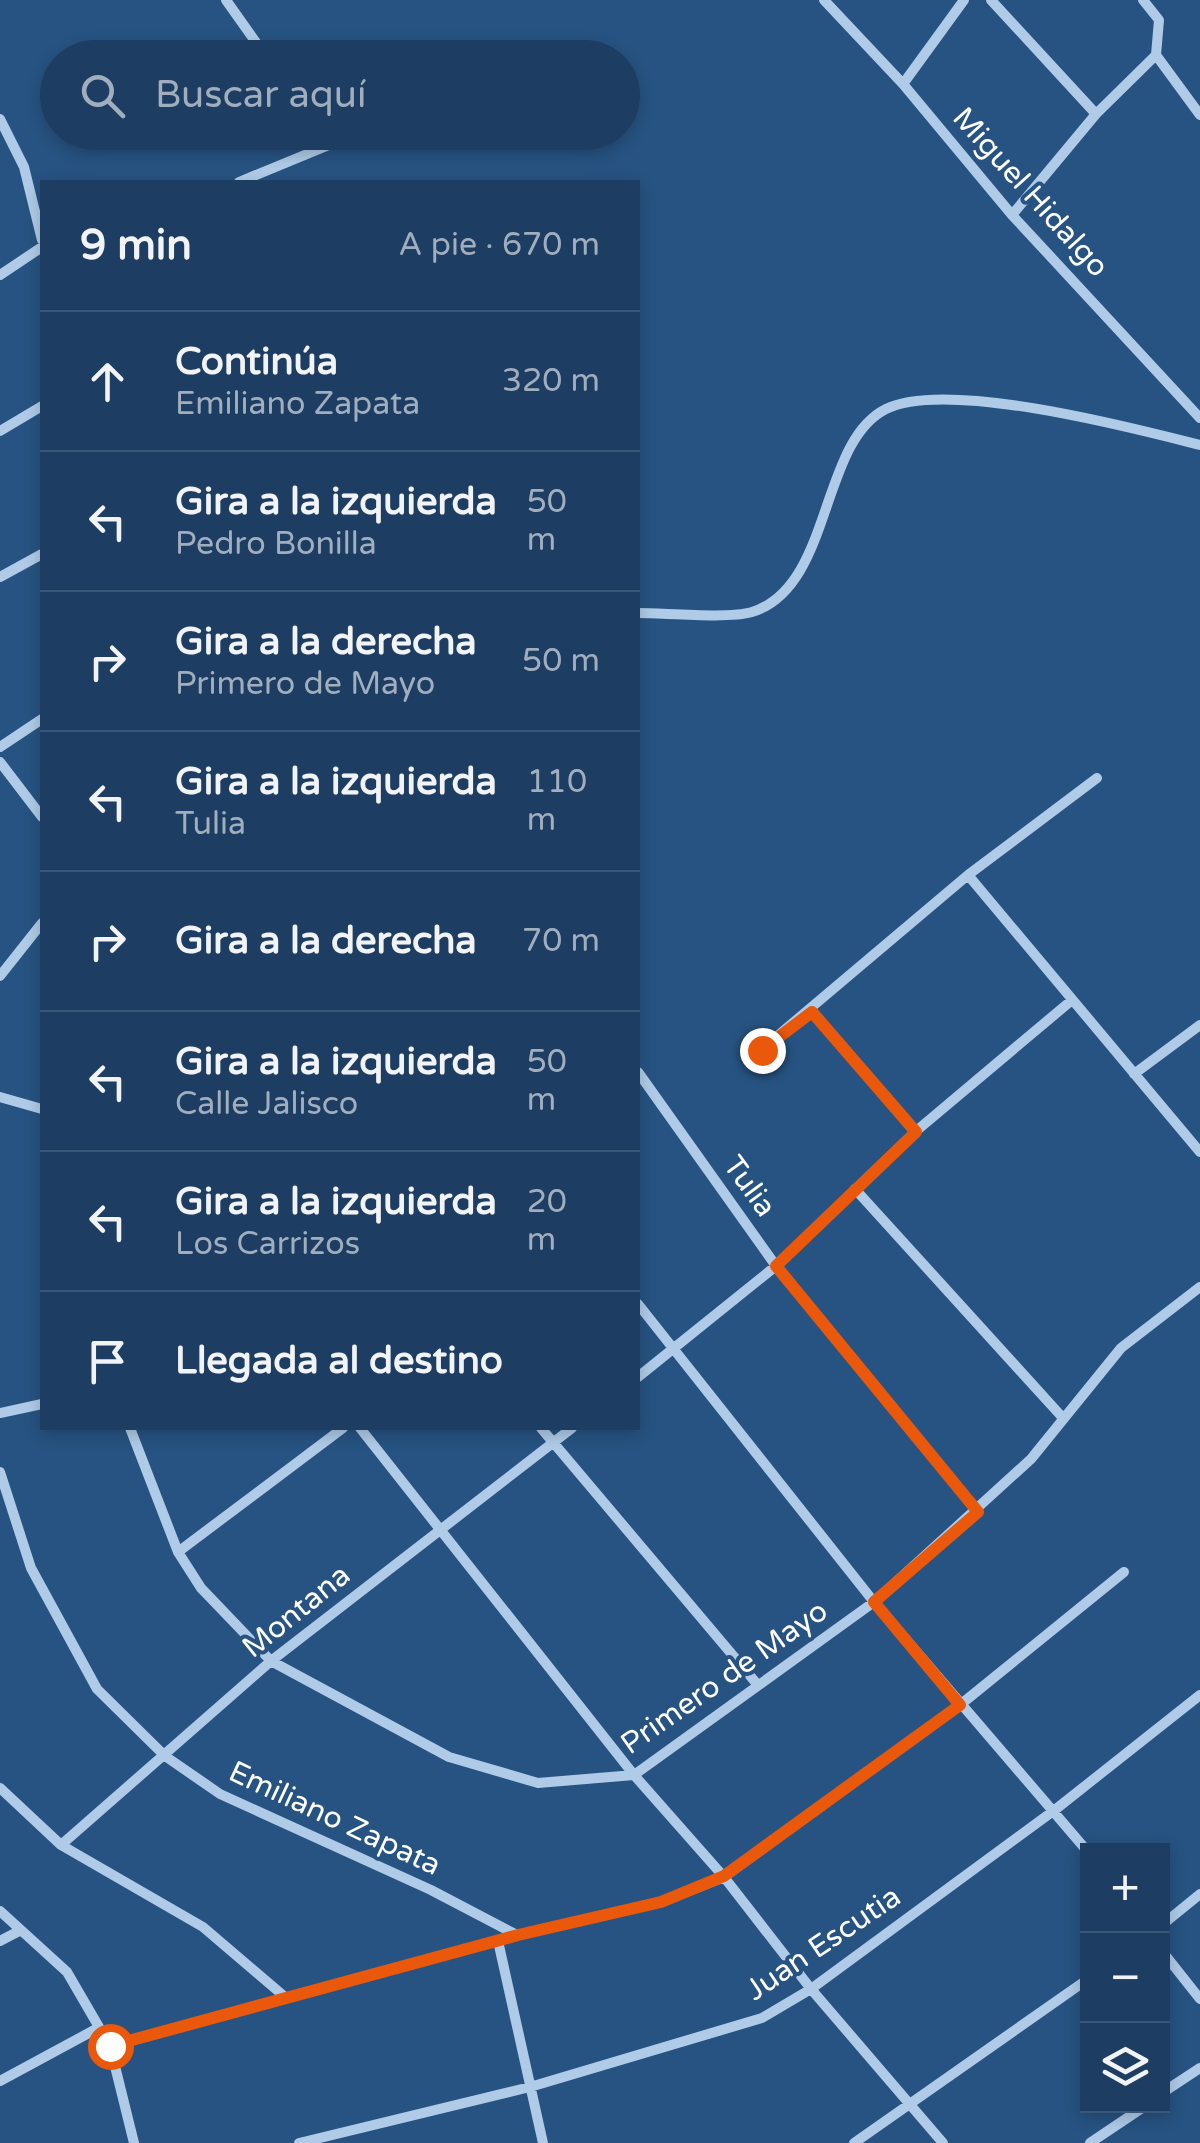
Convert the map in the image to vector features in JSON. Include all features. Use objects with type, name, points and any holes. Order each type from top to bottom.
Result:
[{"type":"street","points":[[226,0],[254,40]]},
{"type":"street","name":"Miguel Hidalgo","points":[[824,0],[903,84],[1012,214],[1200,418]]},
{"type":"street","points":[[903,84],[964,0]]},
{"type":"street","points":[[992,0],[1096,114]]},
{"type":"street","points":[[1012,214],[1096,114],[1156,55],[1159,20],[1144,0]]},
{"type":"street","points":[[1156,55],[1200,115]]},
{"type":"street","points":[[0,119],[24,166],[40,235]]},
{"type":"street","points":[[243,180],[317,150]]},
{"type":"street","points":[[0,275],[40,245]]},
{"type":"street","points":[[640,613],[751,612],[787,592],[855,438],[884,410],[916,400],[1058,410],[1200,444]]},
{"type":"street","points":[[0,431],[40,407]]},
{"type":"street","points":[[0,577],[40,555]]},
{"type":"street","points":[[0,746],[40,721]]},
{"type":"street","points":[[0,762],[40,814]]},
{"type":"street","points":[[762,1050],[812,1012],[968,876],[1097,778]]},
{"type":"street","points":[[968,876],[1200,1152]]},
{"type":"street","points":[[0,976],[40,926]]},
{"type":"street","points":[[640,1375],[776,1266],[916,1132],[1072,1000]]},
{"type":"street","points":[[812,1012],[916,1132]]},
{"type":"street","points":[[1134,1074],[1200,1025]]},
{"type":"street","name":"Tulia","points":[[640,1075],[776,1266],[978,1512]]},
{"type":"street","points":[[0,1097],[40,1107]]},
{"type":"street","points":[[855,1189],[1063,1418]]},
{"type":"street","name":"Primero de Mayo","points":[[131,1430],[178,1552],[201,1588],[271,1661],[450,1757],[538,1783],[634,1775],[874,1602],[978,1512],[1031,1460],[1121,1348],[1200,1288]]},
{"type":"street","points":[[640,1306],[874,1602],[1081,1843]]},
{"type":"street","points":[[0,1413],[40,1404]]},
{"type":"street","points":[[178,1552],[340,1430]]},
{"type":"street","points":[[362,1430],[634,1775],[724,1876],[811,1988],[943,2143]]},
{"type":"street","points":[[543,1430],[756,1684]]},
{"type":"street","name":"Montana","points":[[61,1846],[271,1661],[569,1430]]},
{"type":"street","name":"Emiliano Zapata","points":[[0,1472],[31,1568],[97,1689],[166,1756],[220,1794],[518,1935]]},
{"type":"street","points":[[110,2046],[498,1940],[661,1902],[724,1876],[960,1705],[1124,1572]]},
{"type":"street","name":"Juan Escutia","points":[[299,2143],[530,2087],[762,2018],[811,1988],[1056,1809],[1200,1695]]},
{"type":"street","points":[[0,1788],[61,1846],[203,1926],[285,1997]]},
{"type":"street","points":[[1170,1918],[1200,1894]]},
{"type":"street","points":[[0,1911],[67,1972],[110,2046],[134,2143]]},
{"type":"street","points":[[0,1941],[22,1930]]},
{"type":"street","points":[[498,1940],[543,2143]]},
{"type":"street","points":[[1170,1962],[1200,1999]]},
{"type":"street","points":[[854,2143],[1080,1985]]},
{"type":"street","points":[[0,2081],[98,2028]]},
{"type":"street","points":[[1170,2089],[1200,2068]]},
{"type":"street","points":[[1090,2143],[1135,2113]]},
{"type":"route","points":[[110,2046],[518,1935],[661,1902],[724,1876],[960,1705],[874,1602],[978,1512],[776,1266],[916,1132],[812,1012],[762,1050]]}]
